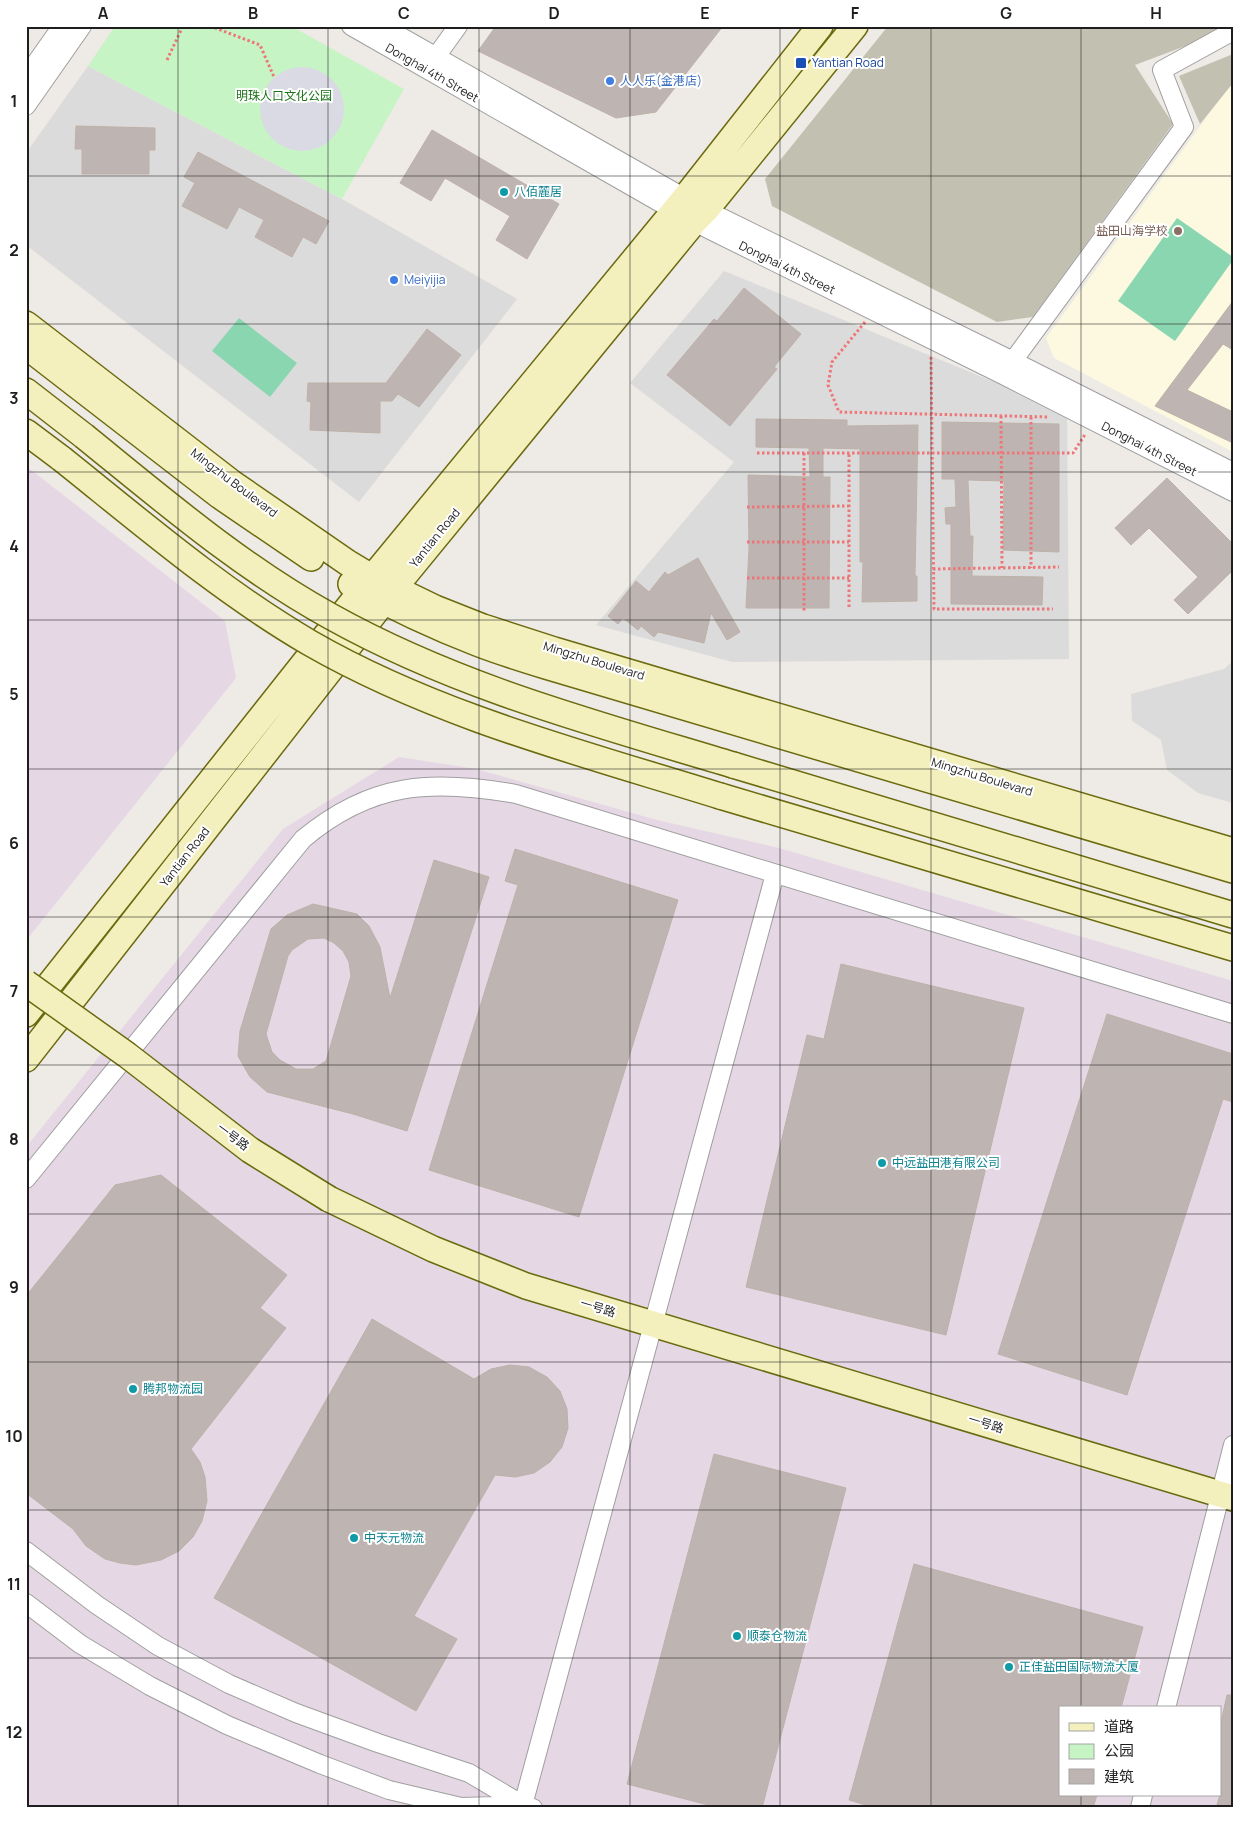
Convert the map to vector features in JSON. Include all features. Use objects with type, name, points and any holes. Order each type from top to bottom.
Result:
[{"type":"street","points":[[26,77],[62,26]]},
{"type":"street","points":[[26,106],[82,26]]},
{"type":"street","name":"Donghai 4th Street","points":[[351,26],[432,63],[689,210],[1008,368],[1233,472]]},
{"type":"street","name":"Donghai 4th Street","points":[[382,26],[432,63]]},
{"type":"street","points":[[432,63],[458,26]]},
{"type":"street","name":"Yantian Road","points":[[689,210],[820,26]]},
{"type":"street","name":"Yantian Road","points":[[26,1014],[689,210],[855,26]]},
{"type":"street","points":[[1008,368],[1184,127],[1162,70],[1233,31]]},
{"type":"street","name":"Mingzhu Boulevard","points":[[26,324],[232,482],[378,589],[477,643],[546,666],[1233,870]]},
{"type":"street","name":"Mingzhu Boulevard","points":[[26,346],[220,496],[338,577],[435,608],[483,627],[554,650],[1233,851]]},
{"type":"street","name":"Donghai 4th Street","points":[[1008,368],[1233,492]]},
{"type":"street","points":[[26,392],[255,569],[329,616],[386,646],[443,671],[501,694],[1233,915]]},
{"type":"street","points":[[26,432],[255,609],[311,644],[369,674],[428,700],[488,722],[720,796],[1233,948]]},
{"type":"street","name":"Yantian Road","points":[[26,1059],[378,589]]},
{"type":"street","points":[[26,1179],[303,839],[324,821],[354,805],[383,794],[415,787],[451,786],[482,788],[516,794],[1233,1014]]},
{"type":"street","points":[[528,1806],[653,1325],[775,874]]},
{"type":"street","name":"一号路","points":[[26,984],[127,1055],[250,1150],[329,1199],[433,1250],[517,1282],[653,1325],[1227,1496]]},
{"type":"street","points":[[1167,1706],[1227,1496],[1233,1445]]},
{"type":"street","points":[[26,1551],[97,1605],[158,1646],[229,1684],[305,1716],[378,1743],[469,1773],[528,1806]]},
{"type":"street","points":[[26,1604],[80,1644],[150,1686],[227,1725],[320,1764],[389,1790],[461,1807],[528,1806]]},
{"type":"path","points":[[167,60],[184,26]]},
{"type":"path","points":[[210,26],[260,45],[274,77]]},
{"type":"path","points":[[869,318],[832,362],[828,385],[839,412],[1055,417]]},
{"type":"path","points":[[931,348],[934,610],[1053,609]]},
{"type":"path","points":[[1001,416],[1002,568]]},
{"type":"path","points":[[1031,417],[1031,568]]},
{"type":"path","points":[[757,453],[1073,453],[1088,430]]},
{"type":"path","points":[[804,453],[804,611]]},
{"type":"path","points":[[849,453],[849,607]]},
{"type":"path","points":[[747,507],[849,506]]},
{"type":"path","points":[[747,542],[849,542]]},
{"type":"path","points":[[934,569],[1059,567]]},
{"type":"path","points":[[747,578],[849,578]]},
{"type":"shaded area","points":[[888,26],[1233,26],[1233,28],[1135,65],[1173,124],[1033,317],[997,322],[772,206],[765,179]]},
{"type":"shaded area","points":[[1233,54],[1233,83],[1200,124],[1179,76]]},
{"type":"shaded area","points":[[88,66],[342,199],[517,299],[359,502],[26,245],[26,153]]},
{"type":"shaded area","points":[[294,67],[310,67],[326,74],[337,85],[344,101],[341,125],[332,139],[326,144],[310,151],[294,151],[278,144],[267,133],[260,117],[260,101],[267,85],[278,74]]},
{"type":"shaded area","name":"盐田山海学校","points":[[1232,82],[1233,452],[1054,358],[1046,338]]},
{"type":"shaded area","points":[[724,271],[1067,412],[1069,659],[732,662],[596,625],[734,462],[630,383]]},
{"type":"shaded area","points":[[26,466],[225,621],[236,678],[29,937],[26,935]]},
{"type":"shaded area","points":[[1233,661],[1233,803],[1198,793],[1167,770],[1161,740],[1132,721],[1131,694],[1224,669]]},
{"type":"shaded area","points":[[399,757],[476,769],[657,820],[779,848],[1233,981],[1233,1808],[26,1808],[26,1147],[283,829]]},
{"type":"green space","name":"明珠人口文化公园","points":[[115,26],[291,26],[404,89],[342,199],[88,66]]},
{"type":"green space","points":[[1177,218],[1233,257],[1233,260],[1175,341],[1118,301]]},
{"type":"green space","points":[[239,318],[297,363],[270,397],[212,351]]},
{"type":"building","name":"人人乐(金港店)","points":[[496,26],[723,26],[656,112],[616,118],[478,51]]},
{"type":"building","points":[[76,126],[155,128],[155,150],[149,150],[149,174],[82,174],[82,149],[75,149]]},
{"type":"building","name":"八佰麓居","points":[[432,130],[559,204],[527,259],[496,240],[510,216],[445,178],[431,201],[400,183]]},
{"type":"building","points":[[198,152],[329,221],[316,244],[303,237],[292,257],[255,237],[264,220],[239,207],[227,229],[182,206],[195,183],[184,177]]},
{"type":"building","points":[[744,288],[801,334],[774,367],[777,369],[730,426],[667,375],[714,319],[717,321]]},
{"type":"building","points":[[1233,301],[1233,350],[1223,344],[1187,390],[1233,412],[1233,443],[1155,406]]},
{"type":"building","points":[[427,329],[461,355],[419,407],[398,394],[392,401],[380,401],[380,433],[310,430],[311,402],[307,401],[308,383],[386,383]]},
{"type":"building","points":[[756,419],[847,420],[847,426],[918,425],[915,576],[917,576],[917,601],[862,602],[863,562],[860,562],[860,449],[823,448],[823,477],[830,477],[829,608],[746,608],[749,548],[748,475],[810,477],[809,448],[756,447]]},
{"type":"building","points":[[942,422],[1059,424],[1059,552],[1003,550],[1004,481],[968,480],[970,536],[973,536],[972,576],[1043,577],[1042,605],[951,604],[951,524],[946,524],[945,508],[956,507],[955,479],[942,479]]},
{"type":"building","points":[[1167,478],[1233,544],[1233,570],[1188,614],[1174,600],[1198,577],[1149,528],[1131,545],[1115,528]]},
{"type":"building","points":[[698,558],[740,632],[727,640],[711,613],[704,643],[658,632],[654,637],[641,626],[638,630],[623,618],[618,624],[608,616],[636,581],[649,592],[665,572],[668,575]]},
{"type":"building","points":[[515,849],[678,900],[579,1217],[429,1170],[518,885],[505,881]]},
{"type":"building","points":[[434,860],[489,877],[407,1131],[353,1114],[267,1092],[250,1077],[238,1056],[240,1031],[271,929],[287,915],[313,904],[357,914],[369,926],[380,947],[390,998]],"holes":[[[324,938],[334,943],[343,951],[349,962],[351,976],[326,1061],[313,1069],[296,1069],[280,1060],[272,1052],[266,1034],[288,956],[292,950],[308,939]]]},
{"type":"building","name":"中远盐田港有限公司","points":[[841,964],[1024,1008],[946,1335],[746,1287],[807,1035],[824,1039]]},
{"type":"building","points":[[1107,1014],[1233,1054],[1233,1102],[1223,1099],[1127,1395],[998,1354]]},
{"type":"building","name":"腾邦物流园","points":[[161,1175],[287,1275],[260,1308],[286,1328],[191,1449],[200,1462],[205,1477],[207,1501],[202,1521],[193,1537],[179,1551],[161,1560],[136,1565],[105,1559],[86,1546],[73,1529],[26,1493],[26,1296],[115,1185]]},
{"type":"building","name":"中天元物流","points":[[372,1319],[474,1379],[491,1369],[510,1365],[529,1367],[547,1377],[560,1391],[567,1409],[568,1428],[562,1447],[550,1462],[534,1473],[515,1477],[495,1475],[414,1616],[457,1639],[416,1711],[214,1598]]},
{"type":"building","name":"顺泰仓物流","points":[[714,1454],[846,1488],[762,1808],[720,1808],[627,1784]]},
{"type":"building","name":"正佳盐田国际物流大厦","points":[[914,1564],[1143,1627],[1122,1706],[1059,1706],[1059,1796],[1097,1796],[1093,1808],[876,1808],[849,1800]]},
{"type":"building","points":[[1227,1695],[1233,1695],[1233,1808],[1216,1808],[1220,1796],[1222,1796],[1222,1718]]},
{"type":"place","name":"Yantian Road","points":[[801,63]]},
{"type":"place","name":"人人乐(金港店)","points":[[610,81]]},
{"type":"place","name":"八佰麓居","points":[[504,192]]},
{"type":"place","name":"盐田山海学校","points":[[1178,231]]},
{"type":"place","name":"Meiyijia","points":[[394,280]]},
{"type":"place","name":"中远盐田港有限公司","points":[[882,1163]]},
{"type":"place","name":"腾邦物流园","points":[[133,1389]]},
{"type":"place","name":"中天元物流","points":[[354,1538]]},
{"type":"place","name":"顺泰仓物流","points":[[737,1636]]},
{"type":"place","name":"正佳盐田国际物流大厦","points":[[1009,1667]]}]
